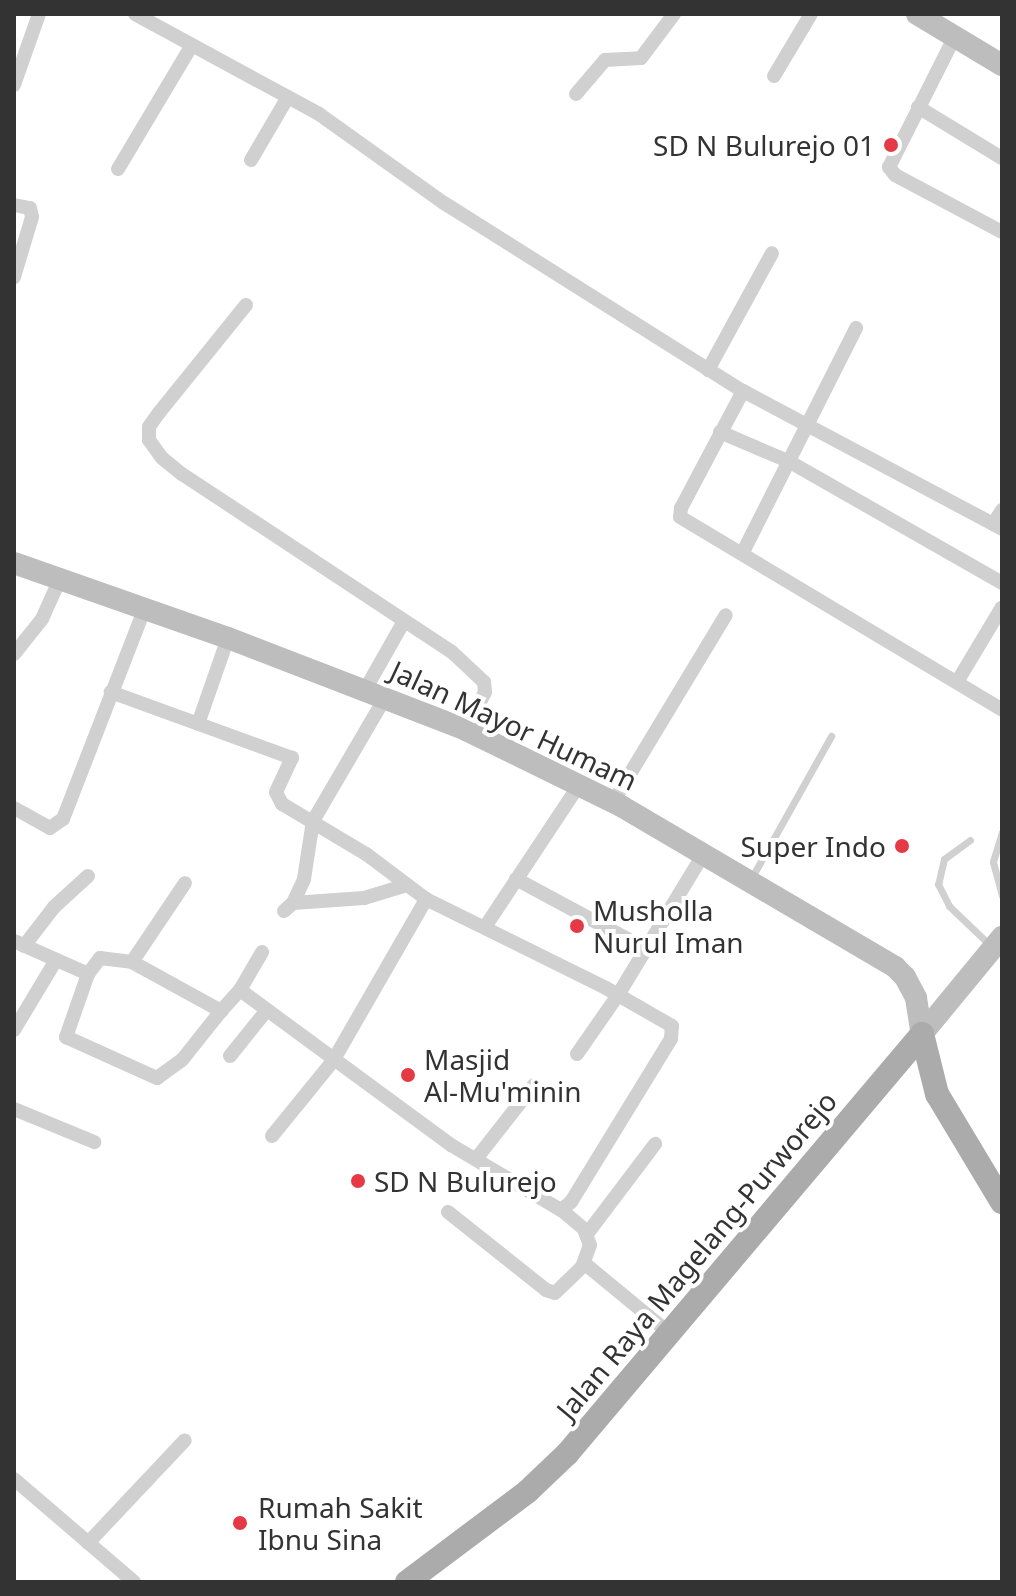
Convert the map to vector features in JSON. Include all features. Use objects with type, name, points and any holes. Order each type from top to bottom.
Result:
[{"type":"main road","points":[[917,14],[1002,65]]},
{"type":"main road","name":"Jalan Mayor Humam","points":[[14,563],[228,638],[466,730],[613,802],[751,879],[895,967],[905,977],[916,998],[922,1034]]},
{"type":"main road","name":"Jalan Raya Magelang-Purworejo","points":[[407,1582],[528,1491],[567,1454],[998,942]]},
{"type":"main road","points":[[922,1034],[937,1094],[1002,1202]]},
{"type":"street","points":[[14,85],[39,14]]},
{"type":"street","points":[[135,14],[319,114],[444,203],[743,391],[998,527],[1002,510]]},
{"type":"street","points":[[576,94],[605,60],[641,58],[674,14]]},
{"type":"street","points":[[774,76],[811,14]]},
{"type":"street","points":[[955,36],[891,159],[890,171],[1002,232]]},
{"type":"street","points":[[118,169],[192,45]]},
{"type":"street","points":[[251,160],[288,97]]},
{"type":"street","points":[[918,107],[1002,158]]},
{"type":"street","points":[[14,205],[30,208],[32,217],[14,277]]},
{"type":"street","points":[[708,370],[772,253]]},
{"type":"street","points":[[246,305],[158,414],[149,427],[149,440],[162,458],[182,474],[452,652],[484,682],[485,692],[466,730]]},
{"type":"street","points":[[743,552],[856,328]]},
{"type":"street","points":[[743,391],[679,515],[1002,710]]},
{"type":"street","points":[[720,432],[790,462],[1002,583]]},
{"type":"street","points":[[15,650],[42,619],[60,579]]},
{"type":"street","points":[[957,682],[1002,607]]},
{"type":"street","points":[[14,808],[42,825],[59,825],[144,610]]},
{"type":"street","points":[[613,802],[726,615]]},
{"type":"street","points":[[404,621],[375,694],[313,821],[309,862],[289,907],[364,898],[407,885]]},
{"type":"street","points":[[198,724],[228,638]]},
{"type":"street","points":[[111,692],[292,758],[276,795],[282,804],[366,854],[426,899],[618,995],[672,1026],[671,1039],[571,1202],[561,1210]]},
{"type":"street","points":[[485,927],[579,785]]},
{"type":"street","points":[[577,1054],[618,995],[704,853]]},
{"type":"street","points":[[88,876],[19,944],[88,974]]},
{"type":"street","points":[[516,879],[646,949]]},
{"type":"street","points":[[132,962],[185,883]]},
{"type":"street","points":[[272,1136],[333,1061],[426,899]]},
{"type":"street","points":[[221,1011],[132,962],[100,958],[88,974],[66,1037],[157,1078],[182,1060],[240,990],[262,952]]},
{"type":"street","points":[[14,1030],[56,960]]},
{"type":"street","points":[[240,990],[333,1061],[476,1159],[561,1210],[587,1234],[590,1245],[584,1263],[559,1292],[551,1293],[448,1212]]},
{"type":"street","points":[[230,1056],[267,1010]]},
{"type":"street","points":[[476,1159],[534,1085]]},
{"type":"street","points":[[14,1109],[94,1142]]},
{"type":"street","points":[[587,1234],[655,1144]]},
{"type":"street","points":[[584,1263],[669,1333]]},
{"type":"street","points":[[88,1543],[185,1440]]},
{"type":"street","points":[[14,1479],[134,1582]]},
{"type":"lane","points":[[751,879],[831,736]]},
{"type":"lane","points":[[1002,832],[993,862],[1002,896]]},
{"type":"lane","points":[[970,840],[944,859],[938,884],[949,906],[998,942]]},
{"type":"place","name":"SD N Bulurejo 01","points":[[891,145]]},
{"type":"place","name":"Super Indo","points":[[902,846]]},
{"type":"place","name":"Musholla Nurul Iman","points":[[577,926]]},
{"type":"place","name":"Masjid Al-Mu'minin","points":[[408,1075]]},
{"type":"place","name":"SD N Bulurejo","points":[[358,1181]]},
{"type":"place","name":"Rumah Sakit Ibnu Sina","points":[[240,1523]]}]
